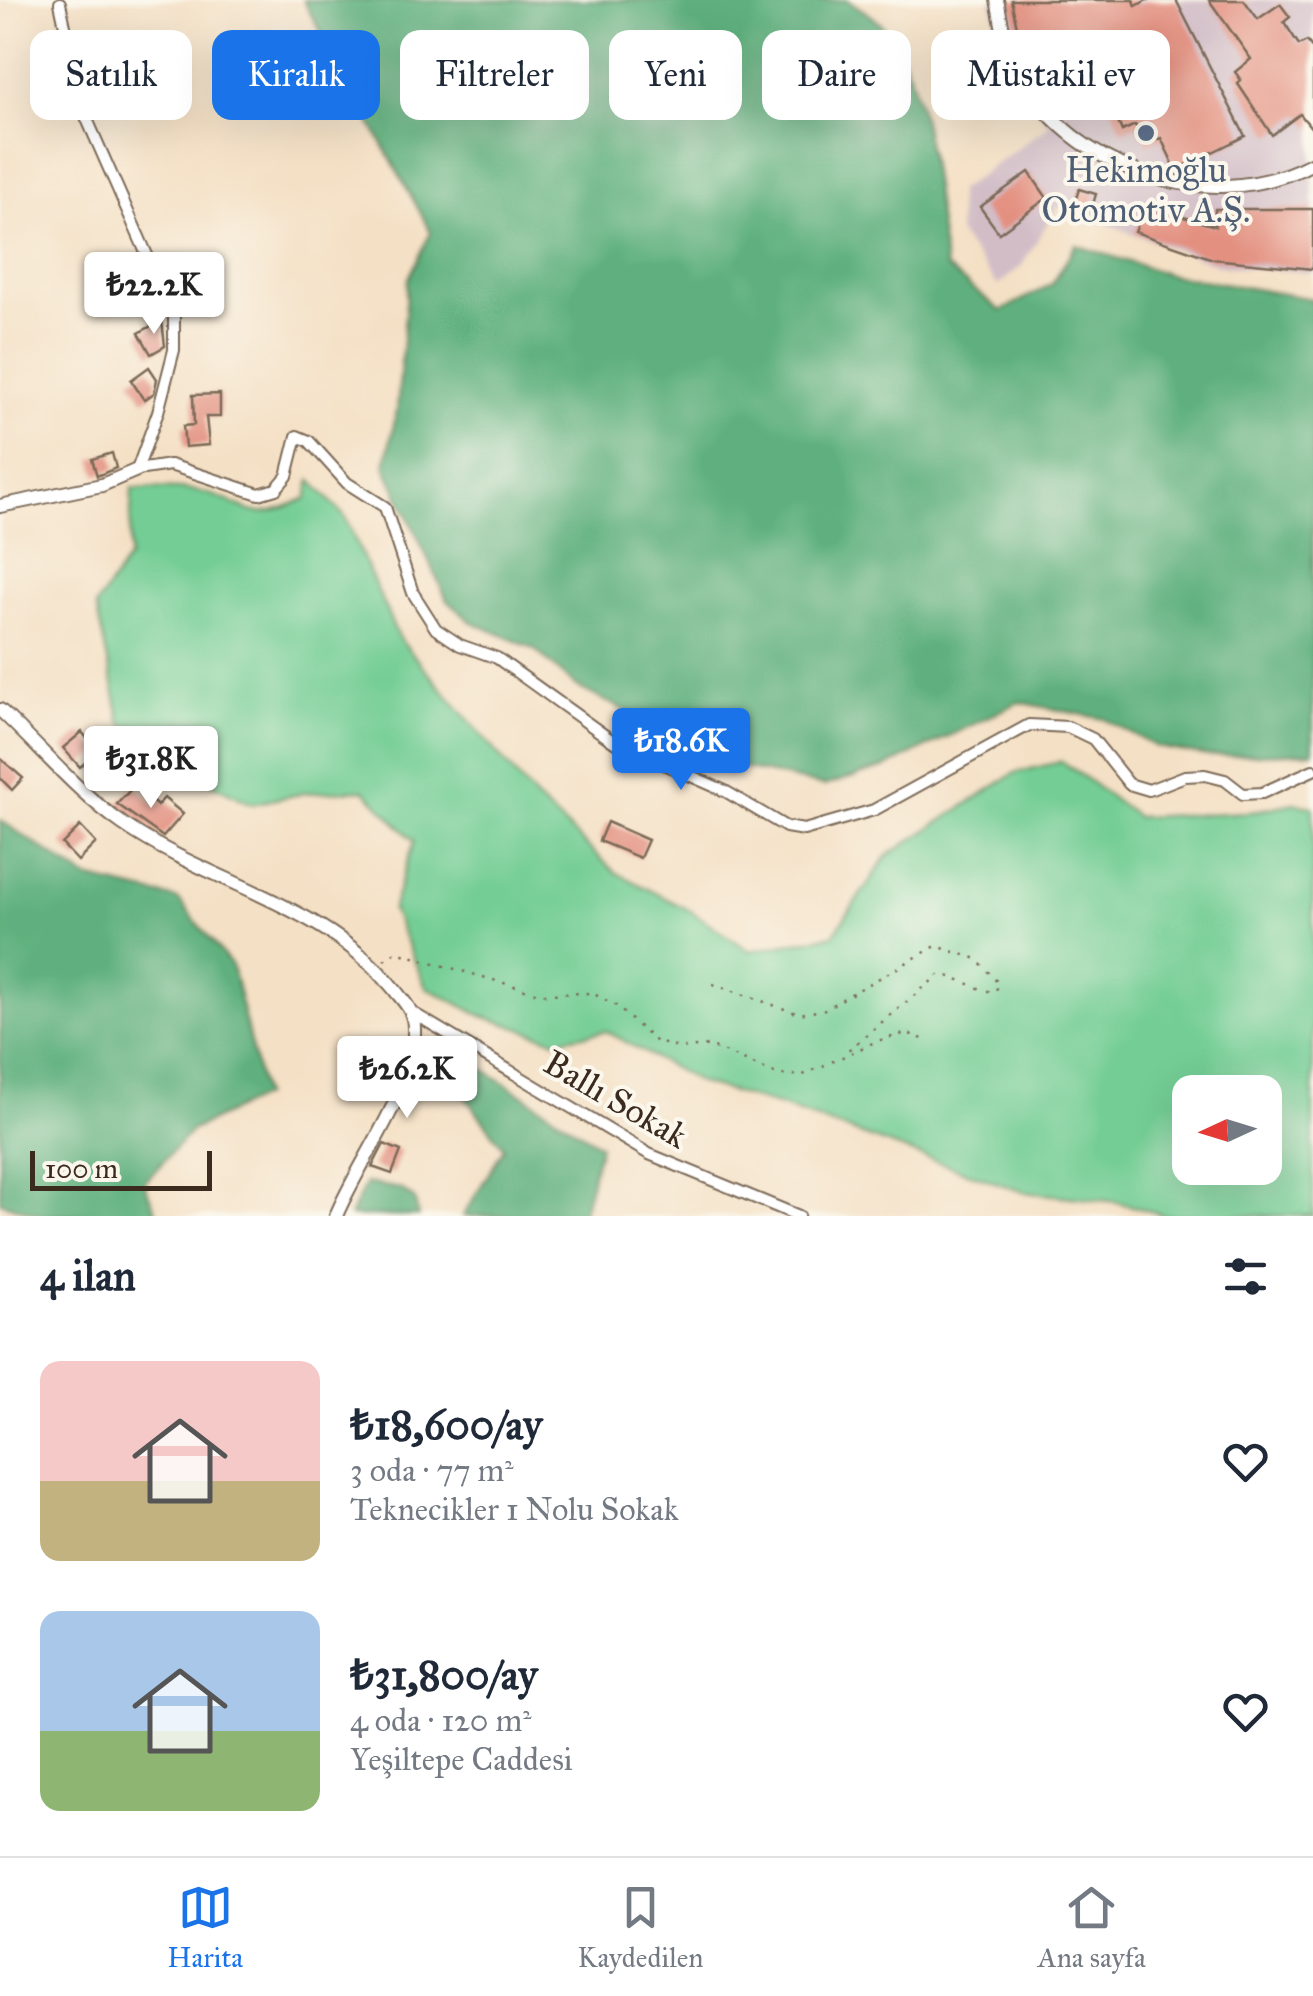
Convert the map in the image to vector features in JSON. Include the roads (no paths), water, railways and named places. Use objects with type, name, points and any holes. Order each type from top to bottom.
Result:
[{"type":"street","points":[[996,0],[1010,52],[1036,97],[1101,153],[1142,176],[1221,189],[1268,182],[1313,163]]},
{"type":"street","points":[[60,3],[83,110],[147,254],[174,297],[174,350],[158,412],[136,470]]},
{"type":"street","points":[[0,506],[102,485],[136,470],[170,465],[259,494],[276,489],[287,476],[297,436],[309,441],[347,483],[386,507],[413,593],[436,630],[460,645],[497,658],[614,742],[724,791],[786,827],[804,830],[874,810],[1029,725],[1068,726],[1093,740],[1129,784],[1149,790],[1185,776],[1206,775],[1224,780],[1243,794],[1262,792],[1313,770]]},
{"type":"street","points":[[0,710],[126,826],[294,908],[377,969],[414,1014],[415,1040],[404,1077],[336,1216]]},
{"type":"street","name":"Ballı Sokak","points":[[414,1014],[648,1154],[799,1216]]},
{"type":"street","points":[[776,1204],[782,1216]]},
{"type":"place","name":"Hekimoğlu Otomotiv A.Ş.","points":[[1146,133]]}]
